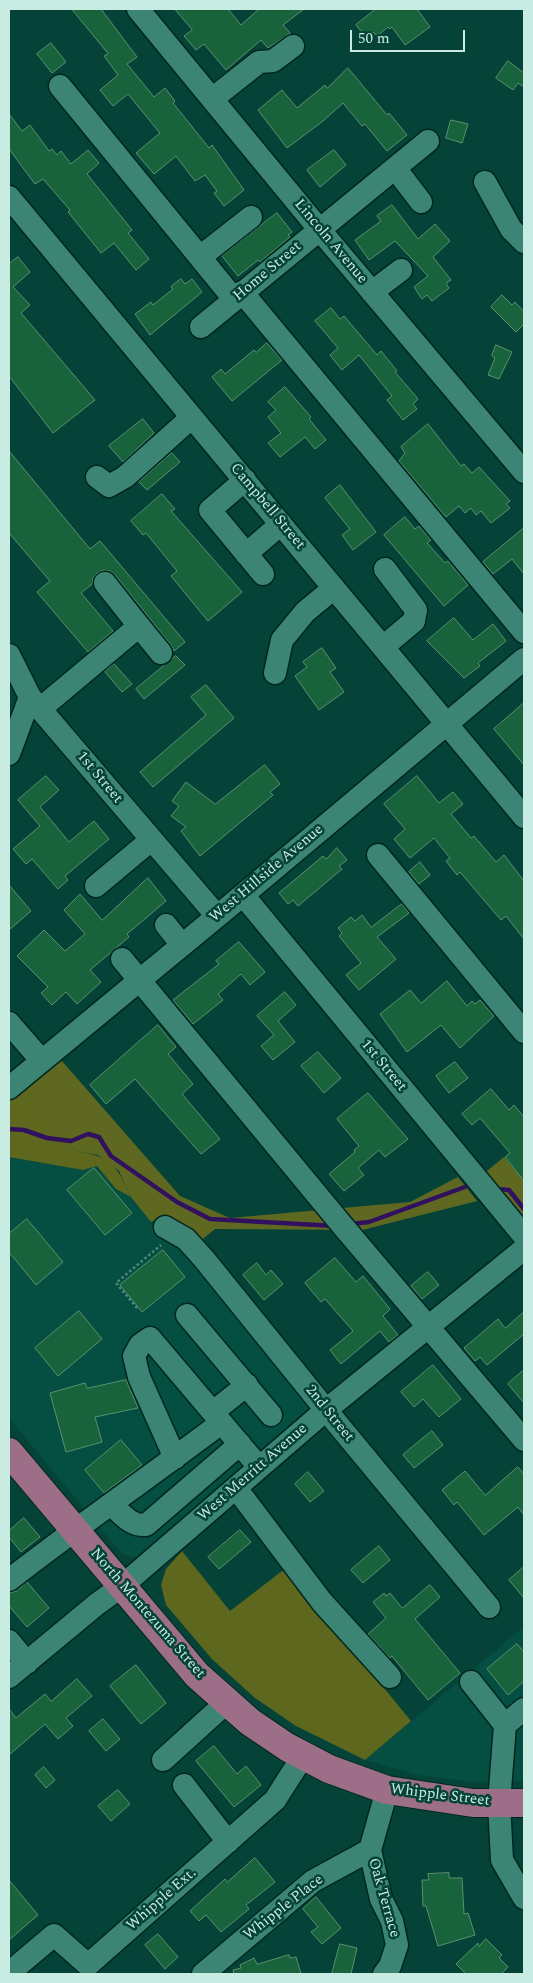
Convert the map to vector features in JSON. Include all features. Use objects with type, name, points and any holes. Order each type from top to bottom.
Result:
[{"type":"main road","name":"North Montezuma Street","points":[[9,1452],[197,1675],[250,1722],[304,1756]]},
{"type":"main road","name":"Whipple Street","points":[[304,1756],[329,1769],[387,1790],[473,1803],[512,1803]]},
{"type":"street","name":"Lincoln Avenue","points":[[138,9],[319,229],[524,472]]},
{"type":"street","points":[[212,99],[259,62],[273,61],[293,46]]},
{"type":"street","points":[[60,86],[200,257],[238,296],[524,632]]},
{"type":"street","name":"Home Street","points":[[201,327],[428,141]]},
{"type":"street","points":[[395,168],[421,202]]},
{"type":"street","points":[[485,182],[520,231]]},
{"type":"street","name":"Campbell Street","points":[[9,197],[524,818]]},
{"type":"street","points":[[200,257],[251,217]]},
{"type":"street","points":[[372,292],[401,270]]},
{"type":"street","points":[[97,477],[109,486],[125,477],[192,417]]},
{"type":"street","points":[[244,480],[210,510],[262,574]]},
{"type":"street","points":[[246,554],[281,524]]},
{"type":"street","points":[[383,647],[414,620],[416,610],[385,569]]},
{"type":"street","points":[[105,584],[161,653]]},
{"type":"street","points":[[275,673],[282,640],[305,612],[334,588]]},
{"type":"street","points":[[9,754],[35,703],[139,626]]},
{"type":"street","name":"1st Street","points":[[9,655],[35,703],[217,916]]},
{"type":"street","name":"West Hillside Avenue","points":[[9,1088],[524,659]]},
{"type":"street","points":[[96,886],[151,840]]},
{"type":"street","points":[[378,856],[524,1032]]},
{"type":"street","name":"1st Street","points":[[243,895],[524,1236]]},
{"type":"street","points":[[166,925],[182,945]]},
{"type":"street","points":[[122,959],[524,1440]]},
{"type":"street","points":[[9,1023],[42,1061]]},
{"type":"street","name":"2nd Street","points":[[166,1233],[186,1239],[488,1606]]},
{"type":"street","name":"West Merritt Avenue","points":[[9,1678],[97,1604],[122,1586],[326,1410],[524,1249]]},
{"type":"street","points":[[187,1315],[271,1415]]},
{"type":"street","points":[[176,1458],[139,1377],[134,1356],[140,1345],[150,1338],[260,1468]]},
{"type":"street","points":[[9,1580],[74,1529],[176,1458],[217,1418],[247,1385]]},
{"type":"street","points":[[111,1504],[137,1526],[146,1525],[240,1444]]},
{"type":"street","points":[[236,1488],[322,1602],[390,1677]]},
{"type":"street","points":[[9,1641],[27,1663]]},
{"type":"street","points":[[471,1682],[505,1725],[512,1803],[502,1860],[524,1898]]},
{"type":"street","points":[[163,1760],[227,1702]]},
{"type":"street","points":[[505,1725],[524,1709]]},
{"type":"street","name":"Whipple Ext.","points":[[9,1973],[54,1935],[88,1965],[275,1800],[304,1756]]},
{"type":"street","points":[[184,1785],[228,1842]]},
{"type":"street","name":"Oak Terrace","points":[[384,1974],[390,1966],[396,1945],[392,1921],[381,1899],[370,1850],[387,1790]]},
{"type":"street","name":"Whipple Place","points":[[203,1974],[313,1881],[370,1850]]},
{"type":"path","points":[[137,1308],[116,1283],[166,1233]]},
{"type":"shaded area","points":[[62,1061],[180,1196],[230,1218],[410,1202],[458,1177],[477,1201],[362,1230],[215,1229],[199,1242],[158,1219],[151,1222],[131,1197],[119,1171],[98,1155],[77,1151],[53,1127],[28,1087],[43,1066]]},
{"type":"shaded area","points":[[30,1077],[77,1151],[98,1156],[112,1165],[122,1178],[131,1197],[116,1189],[97,1166],[83,1170],[9,1157],[9,1095]]},
{"type":"shaded area","points":[[9,1157],[83,1170],[97,1166],[116,1189],[131,1197],[162,1236],[177,1244],[312,1404],[313,1412],[144,1555],[130,1557],[120,1552],[9,1418]]},
{"type":"shaded area","points":[[504,1157],[524,1181],[524,1227],[482,1175]]},
{"type":"shaded area","points":[[182,1551],[230,1611],[286,1568],[411,1721],[365,1760],[296,1726],[255,1698],[212,1659],[166,1605],[161,1585],[166,1569]]},
{"type":"shaded area","points":[[524,1627],[524,1781],[472,1782],[417,1775],[365,1760]]},
{"type":"building","points":[[72,9],[101,9],[137,57],[127,64],[154,97],[165,88],[175,101],[173,103],[209,148],[212,145],[244,190],[224,206],[214,193],[217,191],[205,175],[195,181],[176,156],[154,174],[136,153],[160,133],[128,94],[113,106],[100,90],[118,75],[104,56],[108,54]]},
{"type":"building","points":[[175,9],[228,9],[241,25],[259,9],[304,9],[283,25],[289,34],[268,48],[261,40],[226,70],[204,44],[196,50],[184,36],[192,30]]},
{"type":"building","points":[[376,9],[417,9],[430,27],[405,45],[392,27],[390,29],[388,27],[377,36],[373,32],[367,38],[356,25]]},
{"type":"building","points":[[51,43],[66,62],[52,73],[37,54]]},
{"type":"building","points":[[508,61],[524,73],[524,87],[518,83],[513,90],[496,78]]},
{"type":"building","points":[[348,68],[387,115],[389,113],[407,135],[387,151],[365,124],[362,126],[343,103],[323,121],[287,148],[258,110],[282,90],[297,108],[325,85],[327,88]]},
{"type":"building","points":[[9,114],[22,131],[30,125],[49,151],[52,149],[57,155],[61,151],[71,164],[88,150],[99,163],[87,174],[132,230],[128,233],[149,259],[136,270],[114,243],[101,253],[68,212],[70,210],[43,179],[35,184],[9,149]]},
{"type":"building","points":[[451,120],[468,124],[462,143],[446,138]]},
{"type":"building","points":[[334,150],[346,165],[320,187],[307,170]]},
{"type":"building","points":[[392,205],[418,239],[435,224],[450,241],[433,257],[451,280],[446,283],[449,288],[432,301],[427,295],[422,299],[414,287],[428,276],[395,241],[369,260],[355,240],[381,221],[377,216]]},
{"type":"building","points":[[277,213],[292,232],[288,235],[290,237],[260,262],[258,260],[238,276],[222,256]]},
{"type":"building","points":[[18,257],[30,272],[13,287],[30,305],[21,313],[95,400],[53,433],[9,376],[9,264]]},
{"type":"building","points":[[181,279],[185,284],[192,279],[202,292],[150,335],[135,314],[151,302],[153,305],[173,289],[171,287]]},
{"type":"building","points":[[502,295],[512,305],[515,302],[524,312],[524,324],[516,332],[491,307]]},
{"type":"building","points":[[331,308],[340,319],[344,316],[377,355],[381,351],[397,371],[395,372],[418,399],[413,404],[417,409],[403,420],[387,400],[392,396],[359,355],[342,370],[330,355],[338,348],[315,321]]},
{"type":"building","points":[[267,343],[282,360],[232,401],[212,377],[221,369],[225,374],[254,350],[256,352]]},
{"type":"building","points":[[496,345],[512,352],[499,379],[488,375],[495,358],[492,356]]},
{"type":"building","points":[[285,387],[311,417],[309,419],[326,440],[315,449],[305,437],[280,457],[268,443],[281,433],[268,417],[276,410],[268,402]]},
{"type":"building","points":[[143,419],[154,433],[123,462],[109,446]]},
{"type":"building","points":[[428,424],[461,466],[464,464],[472,473],[479,467],[510,501],[506,504],[510,508],[491,523],[481,511],[476,515],[471,508],[465,513],[459,506],[446,517],[399,461],[405,453],[401,447]]},
{"type":"building","points":[[9,451],[90,549],[100,541],[185,642],[174,651],[115,575],[110,571],[104,570],[97,573],[93,578],[92,584],[81,593],[113,631],[88,652],[37,592],[50,581],[9,533]]},
{"type":"building","points":[[172,453],[180,462],[147,490],[139,482]]},
{"type":"building","points":[[340,485],[376,532],[353,550],[342,535],[350,529],[325,498]]},
{"type":"building","points":[[162,494],[175,509],[171,511],[242,592],[208,621],[171,576],[177,571],[146,533],[143,535],[131,521]]},
{"type":"building","points":[[405,517],[415,529],[419,526],[431,540],[427,543],[445,563],[448,561],[468,585],[444,606],[384,535]]},
{"type":"building","points":[[524,528],[524,574],[512,559],[493,574],[483,562]]},
{"type":"building","points":[[454,618],[473,640],[493,624],[506,641],[478,663],[480,666],[464,678],[427,641]]},
{"type":"building","points":[[322,648],[336,668],[330,672],[344,692],[319,710],[295,676],[307,667],[303,662]]},
{"type":"building","points":[[176,656],[185,665],[144,699],[136,689]]},
{"type":"building","points":[[114,664],[132,684],[122,692],[105,672]]},
{"type":"building","points":[[206,685],[234,718],[153,787],[140,772],[206,715],[191,697]]},
{"type":"building","points":[[524,703],[524,765],[494,729]]},
{"type":"building","points":[[265,765],[280,784],[270,792],[273,795],[200,856],[181,831],[186,827],[171,816],[179,806],[172,801],[186,782],[215,804]]},
{"type":"building","points":[[46,776],[59,790],[40,807],[69,842],[94,821],[109,839],[65,876],[68,880],[58,889],[32,859],[26,864],[13,849],[40,826],[18,800]]},
{"type":"building","points":[[417,776],[439,803],[453,792],[463,804],[451,814],[471,838],[474,836],[496,862],[504,855],[524,881],[524,939],[506,916],[501,920],[460,872],[457,875],[446,861],[450,858],[434,838],[410,858],[394,839],[405,829],[384,804]]},
{"type":"building","points":[[337,848],[347,860],[339,866],[342,869],[298,906],[293,900],[288,904],[279,893],[323,856],[326,859]]},
{"type":"building","points":[[420,862],[430,875],[419,884],[409,872]]},
{"type":"building","points":[[148,878],[166,901],[127,934],[129,937],[90,970],[101,982],[77,1004],[66,992],[52,1005],[41,993],[48,987],[17,956],[44,930],[65,951],[85,934],[64,910],[80,894],[102,920]]},
{"type":"building","points":[[9,885],[31,911],[9,930]]},
{"type":"building","points":[[402,904],[409,913],[377,937],[396,959],[359,990],[346,975],[361,963],[339,936],[342,933],[338,928],[351,917],[355,921],[362,915],[371,927]]},
{"type":"building","points":[[239,942],[265,972],[250,985],[241,974],[218,994],[223,1000],[193,1024],[173,1000],[219,964],[216,961]]},
{"type":"building","points":[[447,981],[467,1006],[472,1001],[475,1004],[480,1000],[494,1016],[460,1048],[441,1025],[407,1052],[380,1014],[410,990],[421,1003]]},
{"type":"building","points":[[285,992],[296,1005],[278,1021],[295,1042],[273,1060],[261,1046],[274,1035],[257,1016]]},
{"type":"building","points":[[158,1025],[176,1047],[168,1054],[193,1084],[182,1094],[220,1139],[201,1154],[135,1079],[106,1104],[90,1085]]},
{"type":"building","points":[[318,1052],[341,1078],[324,1093],[301,1066]]},
{"type":"building","points":[[455,1062],[468,1078],[449,1093],[436,1076]]},
{"type":"building","points":[[491,1089],[509,1110],[514,1105],[524,1117],[524,1181],[505,1157],[510,1153],[480,1118],[472,1125],[462,1114]]},
{"type":"building","points":[[368,1093],[408,1139],[385,1157],[379,1150],[358,1168],[364,1175],[344,1191],[329,1174],[355,1152],[354,1150],[359,1146],[337,1119]]},
{"type":"building","points":[[94,1168],[132,1213],[105,1235],[67,1190]]},
{"type":"building","points":[[27,1219],[63,1262],[36,1285],[9,1252],[9,1234]]},
{"type":"building","points":[[163,1250],[185,1277],[142,1312],[120,1285]]},
{"type":"building","points":[[335,1258],[356,1282],[363,1276],[390,1309],[383,1316],[398,1335],[389,1342],[380,1331],[341,1364],[330,1350],[353,1331],[325,1299],[321,1302],[305,1283]]},
{"type":"building","points":[[257,1263],[266,1275],[271,1270],[283,1284],[264,1300],[243,1275]]},
{"type":"building","points":[[428,1272],[439,1285],[422,1299],[411,1286]]},
{"type":"building","points":[[79,1311],[102,1339],[58,1376],[35,1348]]},
{"type":"building","points":[[524,1312],[524,1334],[487,1365],[480,1357],[475,1361],[464,1348],[498,1319],[505,1328]]},
{"type":"building","points":[[433,1365],[461,1399],[439,1417],[423,1399],[414,1407],[401,1392]]},
{"type":"building","points":[[524,1370],[524,1403],[508,1384]]},
{"type":"building","points":[[126,1380],[138,1408],[95,1417],[102,1442],[66,1452],[50,1393],[85,1383],[87,1388]]},
{"type":"building","points":[[432,1431],[443,1445],[414,1468],[403,1455]]},
{"type":"building","points":[[121,1440],[142,1465],[104,1493],[85,1470]]},
{"type":"building","points":[[518,1467],[524,1474],[524,1515],[518,1507],[484,1535],[457,1502],[454,1505],[442,1490],[465,1471],[485,1495]]},
{"type":"building","points":[[308,1472],[324,1491],[310,1502],[295,1484]]},
{"type":"building","points":[[24,1518],[40,1537],[21,1552],[9,1537],[9,1531]]},
{"type":"building","points":[[240,1530],[251,1542],[219,1569],[208,1557]]},
{"type":"building","points":[[379,1546],[390,1560],[363,1583],[351,1570]]},
{"type":"building","points":[[524,1567],[524,1598],[509,1580]]},
{"type":"building","points":[[27,1582],[49,1608],[27,1627],[9,1606],[9,1593],[17,1591]]},
{"type":"building","points":[[430,1585],[440,1597],[415,1619],[460,1673],[428,1700],[392,1656],[390,1658],[368,1634],[386,1618],[373,1602],[384,1593],[386,1596],[390,1593],[402,1608]]},
{"type":"building","points":[[517,1644],[524,1652],[524,1681],[508,1695],[487,1669]]},
{"type":"building","points":[[136,1665],[166,1703],[141,1724],[110,1686]]},
{"type":"building","points":[[77,1679],[92,1696],[66,1718],[73,1726],[58,1739],[45,1724],[9,1755],[9,1709],[16,1718],[45,1694],[51,1701]]},
{"type":"building","points":[[103,1719],[120,1739],[106,1751],[89,1731]]},
{"type":"building","points":[[214,1746],[237,1774],[246,1766],[261,1785],[234,1807],[196,1761]]},
{"type":"building","points":[[44,1767],[55,1780],[46,1788],[35,1775]]},
{"type":"building","points":[[118,1790],[130,1804],[111,1821],[98,1806]]},
{"type":"building","points":[[255,1858],[275,1882],[246,1905],[249,1909],[221,1932],[206,1915],[199,1921],[190,1911],[225,1879],[227,1882]]},
{"type":"building","points":[[449,1873],[449,1878],[462,1878],[464,1914],[468,1913],[475,1935],[438,1946],[426,1906],[423,1906],[422,1880],[429,1880],[428,1874]]},
{"type":"building","points":[[9,1880],[38,1915],[9,1940]]},
{"type":"building","points":[[316,1897],[341,1928],[322,1944],[311,1932],[318,1927],[303,1909]]},
{"type":"building","points":[[158,1934],[178,1957],[165,1969],[145,1945]]},
{"type":"building","points":[[486,1939],[502,1955],[499,1958],[508,1967],[501,1974],[466,1974],[456,1964],[478,1943],[479,1946]]},
{"type":"building","points":[[340,1944],[357,1948],[351,1974],[332,1974]]},
{"type":"building","points":[[289,1955],[290,1958],[296,1957],[301,1974],[234,1974],[233,1970],[241,1968],[240,1965],[254,1958],[257,1964]]},
{"type":"waterway","points":[[9,1129],[24,1130],[47,1138],[71,1141],[88,1134],[99,1137],[111,1156],[177,1202],[210,1219],[335,1226]]},
{"type":"waterway","points":[[350,1224],[369,1222],[465,1187]]},
{"type":"waterway","points":[[496,1189],[509,1190],[524,1209]]}]
